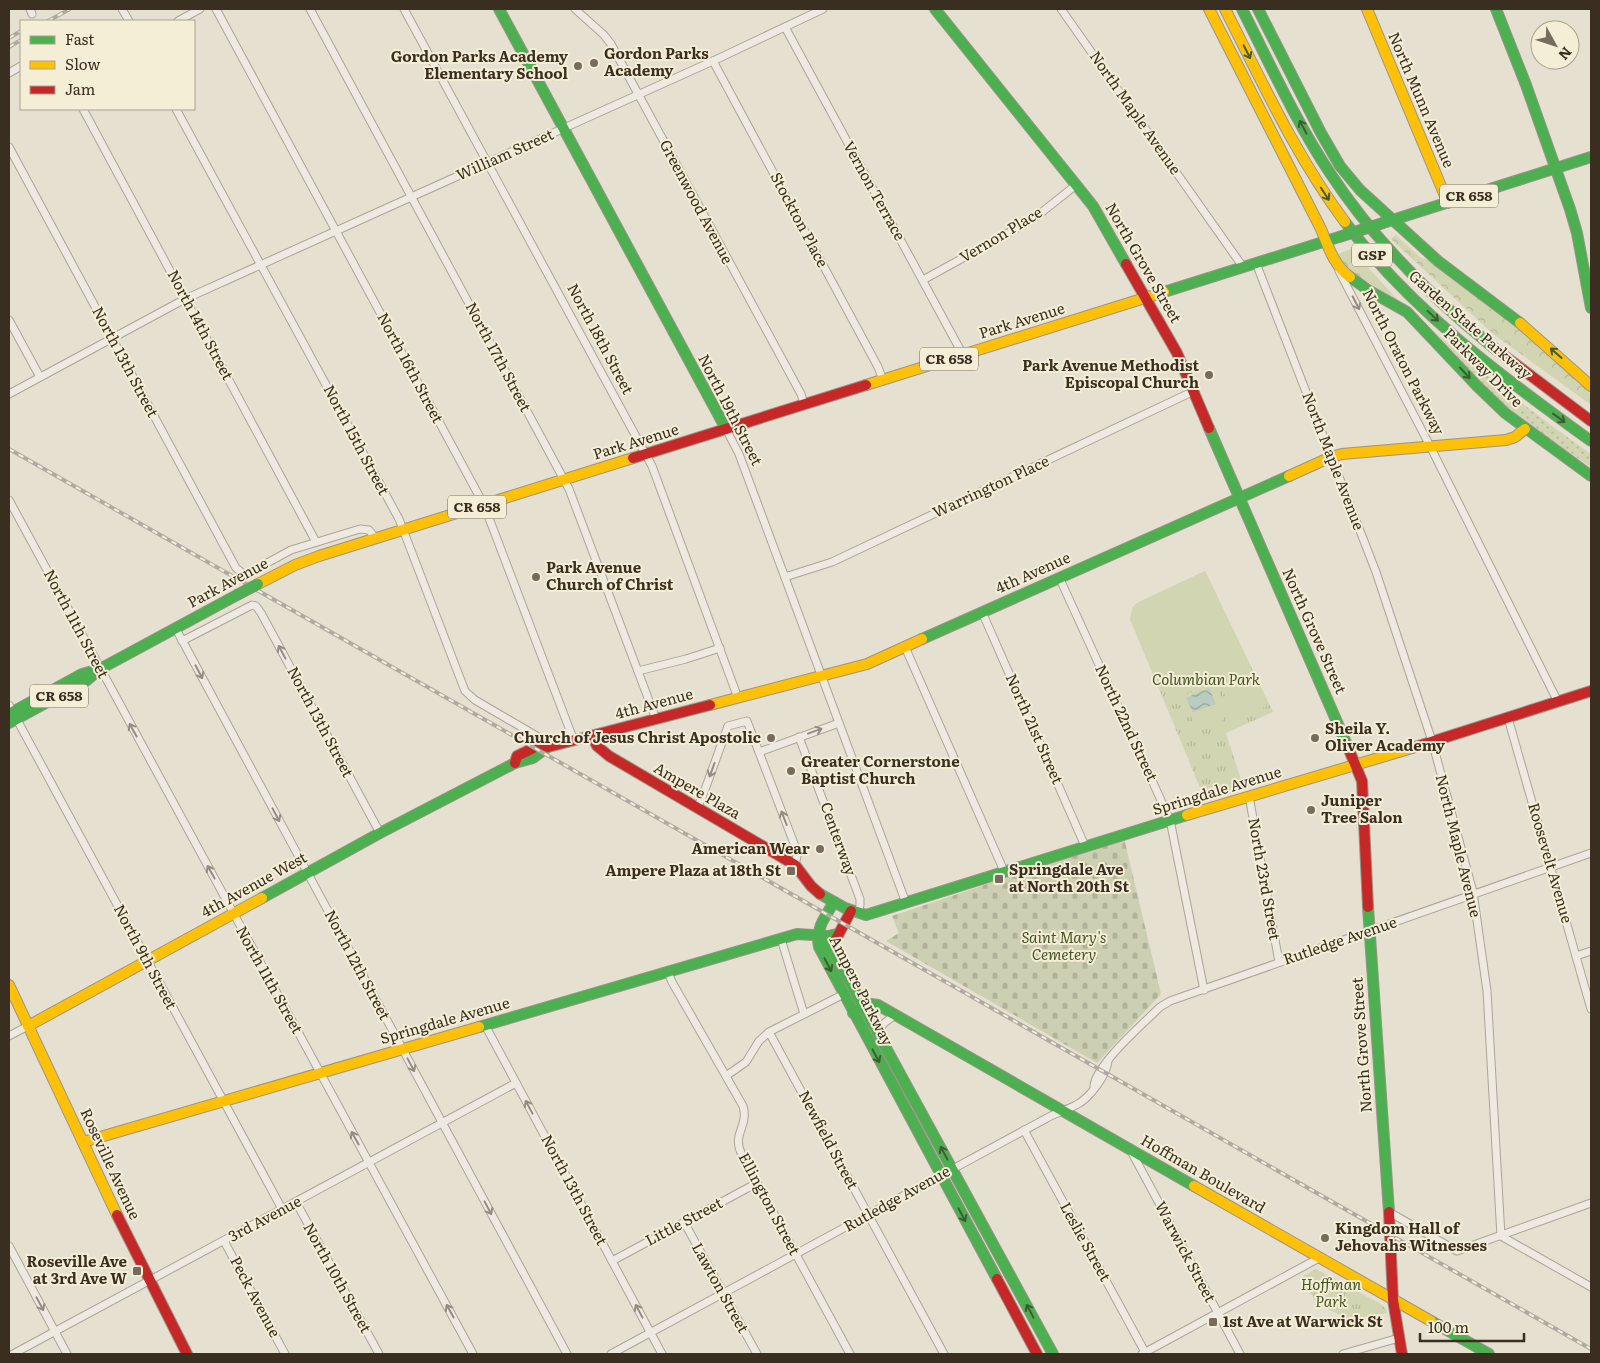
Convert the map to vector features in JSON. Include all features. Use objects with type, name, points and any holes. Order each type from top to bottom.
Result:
[{"type":"main road","name":"North 19th Street","points":[[499,9],[726,429]]},
{"type":"main road","name":"North Grove Street","points":[[936,9],[1093,206],[1177,353],[1357,765],[1362,781],[1369,932],[1389,1212],[1393,1300],[1402,1354]]},
{"type":"main road","name":"North Oraton Parkway","points":[[1209,9],[1334,260]]},
{"type":"main road","name":"Garden State Parkway","points":[[1225,9],[1299,153],[1329,201],[1363,245],[1406,290],[1470,349],[1591,441]]},
{"type":"main road","name":"Garden State Parkway","points":[[1242,9],[1308,137],[1338,186],[1364,221],[1404,265],[1473,329],[1533,378],[1591,421]]},
{"type":"main road","points":[[1258,9],[1309,110],[1337,160],[1388,222],[1537,336],[1591,386]]},
{"type":"main road","name":"North Munn Avenue","points":[[1367,9],[1448,202]]},
{"type":"main road","points":[[1496,9],[1526,85],[1575,225],[1591,308]]},
{"type":"main road","name":"Park Avenue","points":[[11,715],[86,681],[100,669],[237,595],[301,563],[1591,157]]},
{"type":"main road","name":"Parkway Drive","points":[[1334,260],[1340,269],[1355,281],[1407,312],[1500,408],[1525,429],[1591,476]]},
{"type":"main road","name":"4th Avenue","points":[[515,763],[522,763],[548,748],[867,664],[1331,457],[1342,454],[1506,440],[1515,437],[1525,429]]},
{"type":"main road","name":"Springdale Avenue","points":[[854,913],[870,914],[1085,846],[1357,765],[1591,691]]},
{"type":"main road","name":"Ampere Plaza","points":[[592,736],[597,746],[608,756],[795,864]]},
{"type":"main road","name":"4th Avenue West","points":[[28,1026],[380,833],[515,763]]},
{"type":"main road","points":[[795,864],[812,887],[854,913],[837,934],[833,951]]},
{"type":"main road","points":[[817,934],[834,902]]},
{"type":"main road","name":"Springdale Avenue","points":[[83,1142],[802,933],[830,936],[837,934]]},
{"type":"main road","name":"Ampere Parkway","points":[[817,934],[833,951],[1053,1354]]},
{"type":"main road","name":"Ampere Parkway","points":[[817,934],[819,947],[853,1014],[1037,1354]]},
{"type":"main road","name":"Roseville Avenue","points":[[9,984],[83,1142],[187,1354]]},
{"type":"main road","name":"Hoffman Boulevard","points":[[864,1008],[876,1004],[1489,1354]]},
{"type":"main road","points":[[853,1014],[864,1008]]},
{"type":"main road","name":"Hoffman Boulevard","points":[[864,1008],[876,1014],[903,1020]]},
{"type":"street","points":[[122,9],[128,20]]},
{"type":"street","points":[[180,20],[200,9]]},
{"type":"street","name":"North 16th Street","points":[[216,9],[484,505],[574,741]]},
{"type":"street","name":"North 17th Street","points":[[310,9],[572,493],[656,719]]},
{"type":"street","name":"North 18th Street","points":[[404,9],[654,471],[738,698]]},
{"type":"street","name":"Greenwood Avenue","points":[[575,9],[609,41],[801,394],[804,404]]},
{"type":"street","name":"William Street","points":[[9,394],[185,299],[713,61],[823,9]]},
{"type":"street","name":"North Maple Avenue","points":[[1062,9],[1243,267]]},
{"type":"street","name":"Vernon Terrace","points":[[785,27],[964,355]]},
{"type":"street","name":"Stockton Place","points":[[713,61],[878,367],[883,380]]},
{"type":"street","points":[[9,73],[20,67]]},
{"type":"street","name":"North 14th Street","points":[[84,110],[316,542]]},
{"type":"street","name":"North 15th Street","points":[[177,110],[403,530],[468,695],[540,738],[546,742],[548,748]]},
{"type":"street","name":"North 13th Street","points":[[9,147],[236,568],[245,575]]},
{"type":"street","name":"Vernon Place","points":[[923,280],[1037,216],[1076,184]]},
{"type":"street","name":"North Oraton Parkway","points":[[1334,260],[1430,446],[1558,702]]},
{"type":"street","name":"North Maple Avenue","points":[[1256,263],[1376,572],[1432,741],[1474,894],[1487,991],[1501,1236]]},
{"type":"street","points":[[9,320],[40,377]]},
{"type":"street","name":"Warrington Place","points":[[785,577],[832,562],[1194,392]]},
{"type":"street","name":"North 19th Street","points":[[726,429],[740,454],[906,903]]},
{"type":"street","name":"North 11th Street","points":[[9,500],[473,1354]]},
{"type":"street","name":"Park Avenue","points":[[245,575],[291,550],[363,528],[372,532],[376,539]]},
{"type":"street","name":"North 22nd Street","points":[[1059,577],[1170,820],[1204,990]]},
{"type":"street","name":"North 13th Street","points":[[182,641],[252,605],[256,606],[262,613],[380,833]]},
{"type":"street","name":"North 21st Street","points":[[982,612],[1085,846]]},
{"type":"street","name":"North 12th Street","points":[[176,629],[567,1354]]},
{"type":"street","points":[[905,647],[1004,871]]},
{"type":"street","points":[[638,671],[720,648]]},
{"type":"street","name":"North 9th Street","points":[[11,715],[147,960],[282,1210]]},
{"type":"street","name":"Roosevelt Avenue","points":[[1508,718],[1591,1009]]},
{"type":"street","points":[[697,808],[728,726],[747,721],[795,846],[797,856],[795,864]]},
{"type":"street","points":[[759,752],[839,723]]},
{"type":"street","name":"Centerway","points":[[800,737],[860,898],[860,908],[854,913]]},
{"type":"street","name":"North 23rd Street","points":[[1249,796],[1279,962]]},
{"type":"street","name":"Rutledge Avenue","points":[[611,1354],[1024,1130],[1062,1110],[1080,1103],[1098,1084],[1107,1068],[1108,1061],[1164,1004],[1591,853]]},
{"type":"street","points":[[781,939],[804,1014]]},
{"type":"street","points":[[1576,956],[1591,951]]},
{"type":"street","name":"Ellington Street","points":[[668,972],[744,1110],[745,1119],[737,1145],[850,1354]]},
{"type":"street","points":[[726,1076],[746,1062],[759,1041],[769,1032],[844,994]]},
{"type":"street","points":[[879,1033],[883,1024],[891,1018]]},
{"type":"street","name":"North 13th Street","points":[[485,1025],[662,1354]]},
{"type":"street","name":"4th Avenue West","points":[[9,1036],[28,1026]]},
{"type":"street","name":"Newfield Street","points":[[769,1032],[944,1354]]},
{"type":"street","name":"3rd Avenue","points":[[14,1354],[516,1083]]},
{"type":"street","name":"Leslie Street","points":[[1024,1130],[1144,1354]]},
{"type":"street","name":"Warwick Street","points":[[1130,1149],[1240,1354]]},
{"type":"street","name":"Little Street","points":[[612,1261],[757,1183]]},
{"type":"street","name":"North 10th Street","points":[[296,1202],[379,1354]]},
{"type":"street","points":[[1389,1212],[1457,1251],[1591,1203]]},
{"type":"street","name":"Lawton Street","points":[[684,1222],[757,1354]]},
{"type":"street","points":[[1501,1236],[1591,1287]]},
{"type":"street","name":"Peck Avenue","points":[[224,1241],[285,1354]]},
{"type":"street","points":[[9,1246],[67,1354]]},
{"type":"street","points":[[1144,1354],[1319,1258]]},
{"type":"street","points":[[1343,1354],[1399,1338]]},
{"type":"green space","points":[[1396,235],[1421,258],[1432,261],[1543,348],[1591,394],[1591,405],[1492,333],[1391,239]]},
{"type":"green space","points":[[1351,249],[1398,300],[1343,268],[1338,254]]},
{"type":"green space","points":[[1436,333],[1512,395],[1591,454],[1591,467],[1539,433],[1490,393]]},
{"type":"green space","name":"Columbian Park","points":[[1205,571],[1273,712],[1226,733],[1244,789],[1206,802],[1130,619],[1133,607],[1137,603]]},
{"type":"green space","points":[[1205,571],[1248,661],[1184,688],[1170,687],[1159,681],[1153,674],[1130,619],[1133,607],[1137,603]]},
{"type":"green space","points":[[1250,666],[1267,706],[1236,720],[1218,680]]},
{"type":"green space","points":[[1215,682],[1227,711],[1222,714],[1224,720],[1221,721],[1222,723],[1209,728],[1206,721],[1195,725],[1182,696]]},
{"type":"green space","name":"Saint Mary's Cemetery","points":[[1124,838],[1161,994],[1097,1063],[886,941],[899,933],[892,916]]},
{"type":"green space","name":"Hoffman Park","points":[[1316,1269],[1379,1303],[1385,1308],[1387,1313],[1350,1320],[1316,1303],[1303,1276]]},
{"type":"water","points":[[1209,688],[1216,704],[1193,712],[1186,698]]},
{"type":"railway","points":[[50,20],[70,9]]},
{"type":"railway","points":[[9,38],[20,32]]},
{"type":"railway","points":[[9,47],[20,41]]},
{"type":"railway","points":[[9,449],[1591,1349]]},
{"type":"traffic: fast","points":[[499,9],[726,429]]},
{"type":"traffic: fast","points":[[935,9],[1093,206],[1126,264]]},
{"type":"traffic: fast","points":[[1242,9],[1306,134],[1347,198],[1365,222],[1405,267],[1448,309],[1494,348]]},
{"type":"traffic: fast","points":[[1258,9],[1321,133],[1340,166],[1360,190],[1438,261],[1520,323]]},
{"type":"traffic: fast","points":[[1496,9],[1526,85],[1570,209],[1577,233],[1591,308]]},
{"type":"traffic: fast","points":[[1383,223],[1591,157]]},
{"type":"traffic: fast","points":[[1345,222],[1399,284],[1459,341],[1591,441]]},
{"type":"traffic: fast","points":[[1339,237],[1383,223]]},
{"type":"traffic: fast","points":[[1164,292],[1339,237]]},
{"type":"traffic: fast","points":[[1350,277],[1368,290],[1407,312],[1505,413],[1591,476]]},
{"type":"traffic: fast","points":[[1209,428],[1347,745]]},
{"type":"traffic: fast","points":[[922,639],[1289,476]]},
{"type":"traffic: fast","points":[[237,595],[258,584]]},
{"type":"traffic: fast","points":[[9,714],[82,674],[100,669],[237,595]]},
{"type":"traffic: fast","points":[[9,723],[86,681],[99,670]]},
{"type":"traffic: fast","points":[[262,898],[380,833],[515,763],[533,758],[548,747]]},
{"type":"traffic: fast","points":[[820,894],[845,908],[866,915],[1187,815]]},
{"type":"traffic: fast","points":[[834,902],[824,918],[818,934],[819,947],[997,1279]]},
{"type":"traffic: fast","points":[[1368,907],[1389,1212]]},
{"type":"traffic: fast","points":[[479,1027],[797,934],[828,936],[837,934]]},
{"type":"traffic: fast","points":[[818,935],[833,951],[1053,1354]]},
{"type":"traffic: fast","points":[[853,1013],[871,1004],[878,1005],[1194,1186]]},
{"type":"traffic: fast","points":[[1431,1321],[1489,1354]]},
{"type":"traffic: slow","points":[[1209,9],[1321,229],[1332,255],[1350,277]]},
{"type":"traffic: slow","points":[[1225,9],[1295,145],[1345,222]]},
{"type":"traffic: slow","points":[[1367,9],[1448,203]]},
{"type":"traffic: slow","points":[[866,385],[1164,292]]},
{"type":"traffic: slow","points":[[1520,323],[1591,386]]},
{"type":"traffic: slow","points":[[1289,476],[1342,454],[1506,440],[1515,437],[1525,429]]},
{"type":"traffic: slow","points":[[258,584],[295,565],[319,556],[633,458]]},
{"type":"traffic: slow","points":[[710,705],[867,664],[922,639]]},
{"type":"traffic: slow","points":[[1187,815],[1412,748]]},
{"type":"traffic: slow","points":[[28,1026],[262,898]]},
{"type":"traffic: slow","points":[[9,985],[117,1215]]},
{"type":"traffic: slow","points":[[83,1142],[479,1027]]},
{"type":"traffic: slow","points":[[1194,1186],[1431,1321]]},
{"type":"traffic: jam","points":[[1126,264],[1177,353],[1209,428]]},
{"type":"traffic: jam","points":[[1494,348],[1591,421]]},
{"type":"traffic: jam","points":[[633,458],[866,385]]},
{"type":"traffic: jam","points":[[1412,748],[1591,691]]},
{"type":"traffic: jam","points":[[515,763],[517,756],[540,745],[548,747],[710,705]]},
{"type":"traffic: jam","points":[[592,736],[597,746],[609,756],[795,865],[811,886],[820,894]]},
{"type":"traffic: jam","points":[[1347,745],[1362,781],[1368,907]]},
{"type":"traffic: jam","points":[[836,939],[851,911]]},
{"type":"traffic: jam","points":[[1389,1212],[1393,1300],[1402,1354]]},
{"type":"traffic: jam","points":[[117,1215],[187,1354]]},
{"type":"traffic: jam","points":[[997,1279],[1037,1354]]},
{"type":"place","name":"Gordon Parks Academy","points":[[594,63]]},
{"type":"place","name":"Gordon Parks Academy Elementary School","points":[[578,66]]},
{"type":"place","name":"Park Avenue Methodist Episcopal Church","points":[[1209,375]]},
{"type":"place","name":"Park Avenue Church of Christ","points":[[536,577]]},
{"type":"place","name":"Church of Jesus Christ Apostolic","points":[[771,738]]},
{"type":"place","name":"Sheila Y. Oliver Academy","points":[[1315,738]]},
{"type":"place","name":"Greater Cornerstone Baptist Church","points":[[791,771]]},
{"type":"place","name":"Juniper Tree Salon","points":[[1311,810]]},
{"type":"place","name":"American Wear","points":[[820,849]]},
{"type":"place","name":"Ampere Plaza at 18th St","points":[[791,871]]},
{"type":"place","name":"Springdale Ave at North 20th St","points":[[999,879]]},
{"type":"place","name":"Kingdom Hall of Jehovahs Witnesses","points":[[1325,1238]]},
{"type":"place","name":"Roseville Ave at 3rd Ave W","points":[[137,1271]]},
{"type":"place","name":"1st Ave at Warwick St","points":[[1213,1322]]}]
